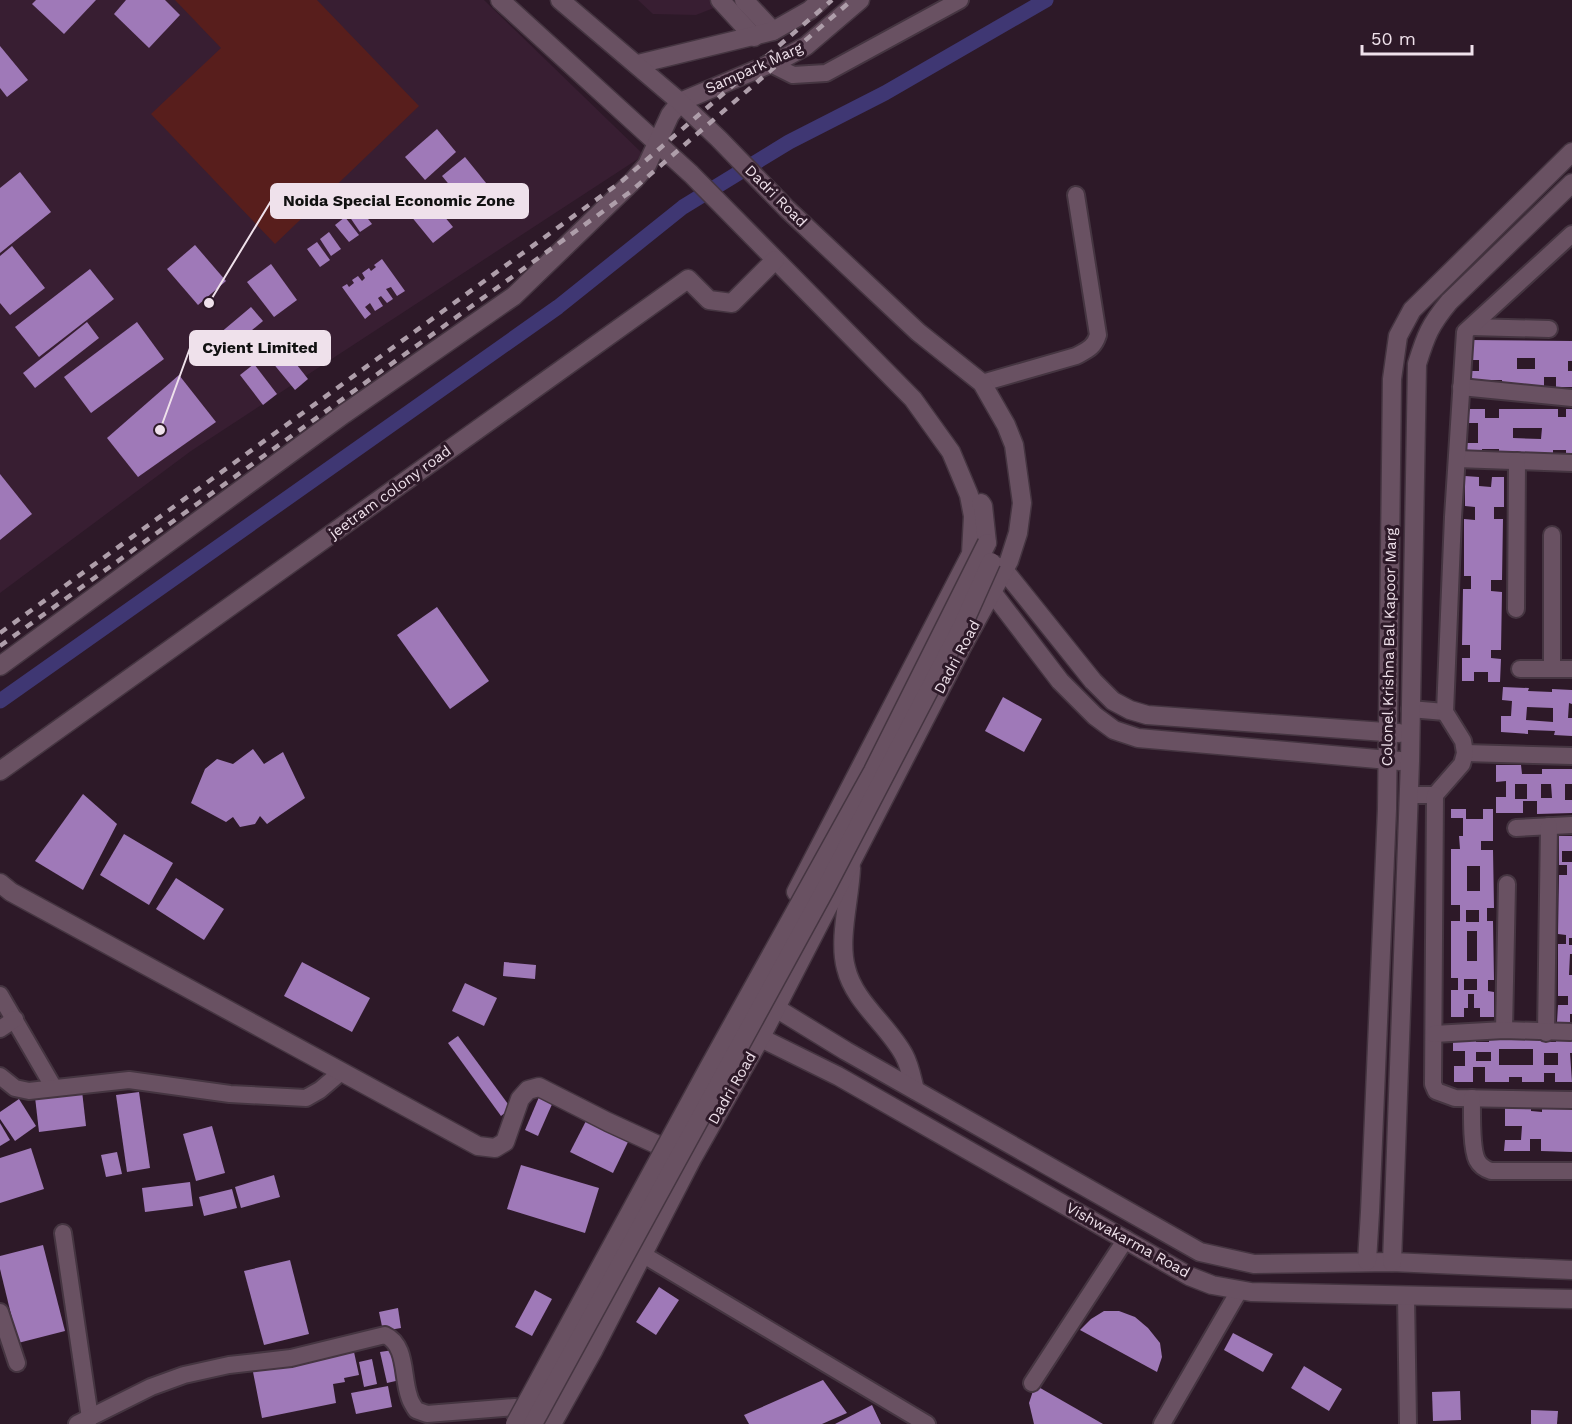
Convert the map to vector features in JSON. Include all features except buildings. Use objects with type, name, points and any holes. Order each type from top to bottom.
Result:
[{"type":"street","points":[[500,0],[692,174],[913,399],[951,452],[969,495],[973,516],[971,554],[746,991],[658,1145],[515,1415]]},
{"type":"street","name":"Dadri Road","points":[[552,1424],[594,1349],[693,1157],[761,1037],[1004,570],[1018,533],[1022,503],[1014,445],[1006,425],[982,383],[918,332],[787,209],[680,102],[560,0]]},
{"type":"street","points":[[720,0],[754,37]]},
{"type":"street","points":[[744,0],[773,32]]},
{"type":"street","name":"Sampark Marg","points":[[638,64],[773,32],[810,10],[821,0]]},
{"type":"street","name":"Sampark Marg","points":[[680,102],[784,58],[806,46],[860,0]]},
{"type":"street","points":[[769,63],[793,75],[826,73],[960,0]]},
{"type":"street","points":[[0,666],[334,421],[514,296],[647,165],[670,116],[680,102]]},
{"type":"street","name":"Colonel Krishna Bal Kapoor Marg","points":[[1366,1261],[1370,1212],[1388,761],[1392,379],[1398,336],[1412,310],[1572,152]]},
{"type":"street","name":"Colonel Krishna Bal Kapoor Marg","points":[[1392,1262],[1410,761],[1416,364],[1433,321],[1449,302],[1572,183]]},
{"type":"street","points":[[982,383],[1076,356],[1089,350],[1095,344],[1098,335],[1076,195]]},
{"type":"street","points":[[1572,234],[1465,332],[1445,712],[1463,741],[1465,753],[1462,764],[1435,795],[1433,1084],[1436,1091],[1455,1098],[1572,1100]]},
{"type":"street","name":"jeetram colony road","points":[[0,771],[688,279],[709,300],[732,303],[775,260]]},
{"type":"street","points":[[1471,327],[1549,330]]},
{"type":"street","points":[[1461,387],[1572,398]]},
{"type":"street","points":[[1457,459],[1572,463]]},
{"type":"street","points":[[1516,609],[1517,461]]},
{"type":"street","points":[[533,1424],[826,888],[962,627],[993,543],[983,506],[962,477]]},
{"type":"street","points":[[506,1424],[515,1415],[873,771],[993,543],[1022,503]]},
{"type":"street","points":[[1552,535],[1552,668]]},
{"type":"street","points":[[971,554],[1004,570],[1093,681],[1113,701],[1130,710],[1147,715],[1409,733]]},
{"type":"street","points":[[959,576],[992,592],[1060,681],[1095,716],[1114,730],[1138,738],[1388,761],[1410,761]]},
{"type":"street","points":[[1520,669],[1572,669]]},
{"type":"street","points":[[1410,709],[1445,712]]},
{"type":"street","points":[[1465,753],[1572,756]]},
{"type":"street","points":[[1409,795],[1435,795]]},
{"type":"street","points":[[1516,828],[1572,825]]},
{"type":"street","points":[[1546,1033],[1549,826]]},
{"type":"street","points":[[852,860],[844,935],[846,968],[850,980],[860,995],[906,1057],[915,1090]]},
{"type":"street","points":[[0,883],[11,892],[478,1146],[495,1148],[505,1142],[520,1099],[528,1090],[539,1088],[658,1145]]},
{"type":"street","points":[[1504,1030],[1507,884]]},
{"type":"street","name":"Vishwakarma Road","points":[[746,991],[1200,1252],[1254,1264],[1366,1261],[1572,1270]]},
{"type":"street","points":[[0,995],[54,1088]]},
{"type":"street","points":[[0,1029],[15,1019]]},
{"type":"street","name":"Vishwakarma Road","points":[[728,1022],[838,1076],[1189,1276],[1212,1285],[1239,1291],[1572,1299]]},
{"type":"street","points":[[1434,1034],[1504,1030],[1569,1032]]},
{"type":"street","points":[[0,1076],[15,1088],[29,1091],[129,1080],[230,1094],[306,1098],[320,1090],[341,1072]]},
{"type":"street","points":[[1472,1098],[1474,1149],[1476,1159],[1483,1168],[1491,1171],[1572,1171]]},
{"type":"street","points":[[63,1233],[84,1421],[151,1387],[184,1375],[229,1365],[291,1358],[386,1335],[393,1339],[400,1348],[409,1397],[416,1410],[427,1414],[515,1415]]},
{"type":"street","points":[[608,1237],[642,1253],[927,1424]]},
{"type":"street","points":[[1032,1383],[1126,1239]]},
{"type":"street","points":[[1162,1424],[1239,1291]]},
{"type":"street","points":[[1406,1295],[1408,1424]]},
{"type":"street","points":[[0,1312],[17,1363]]},
{"type":"shaded area","points":[[0,0],[484,0],[644,155],[191,451],[0,593]]},
{"type":"shaded area","points":[[175,0],[317,0],[419,106],[275,244],[151,114],[221,48]]},
{"type":"shaded area","points":[[638,0],[734,0],[696,15],[653,14]]},
{"type":"waterway","points":[[0,701],[558,307],[683,207],[789,142],[885,93],[1046,0]]},
{"type":"railway","points":[[0,633],[622,181],[832,0]]},
{"type":"railway","points":[[0,646],[630,192],[852,0]]},
{"type":"place","name":"Noida Special Economic Zone","points":[[209,303]]},
{"type":"place","name":"Cyient Limited","points":[[160,430]]}]
